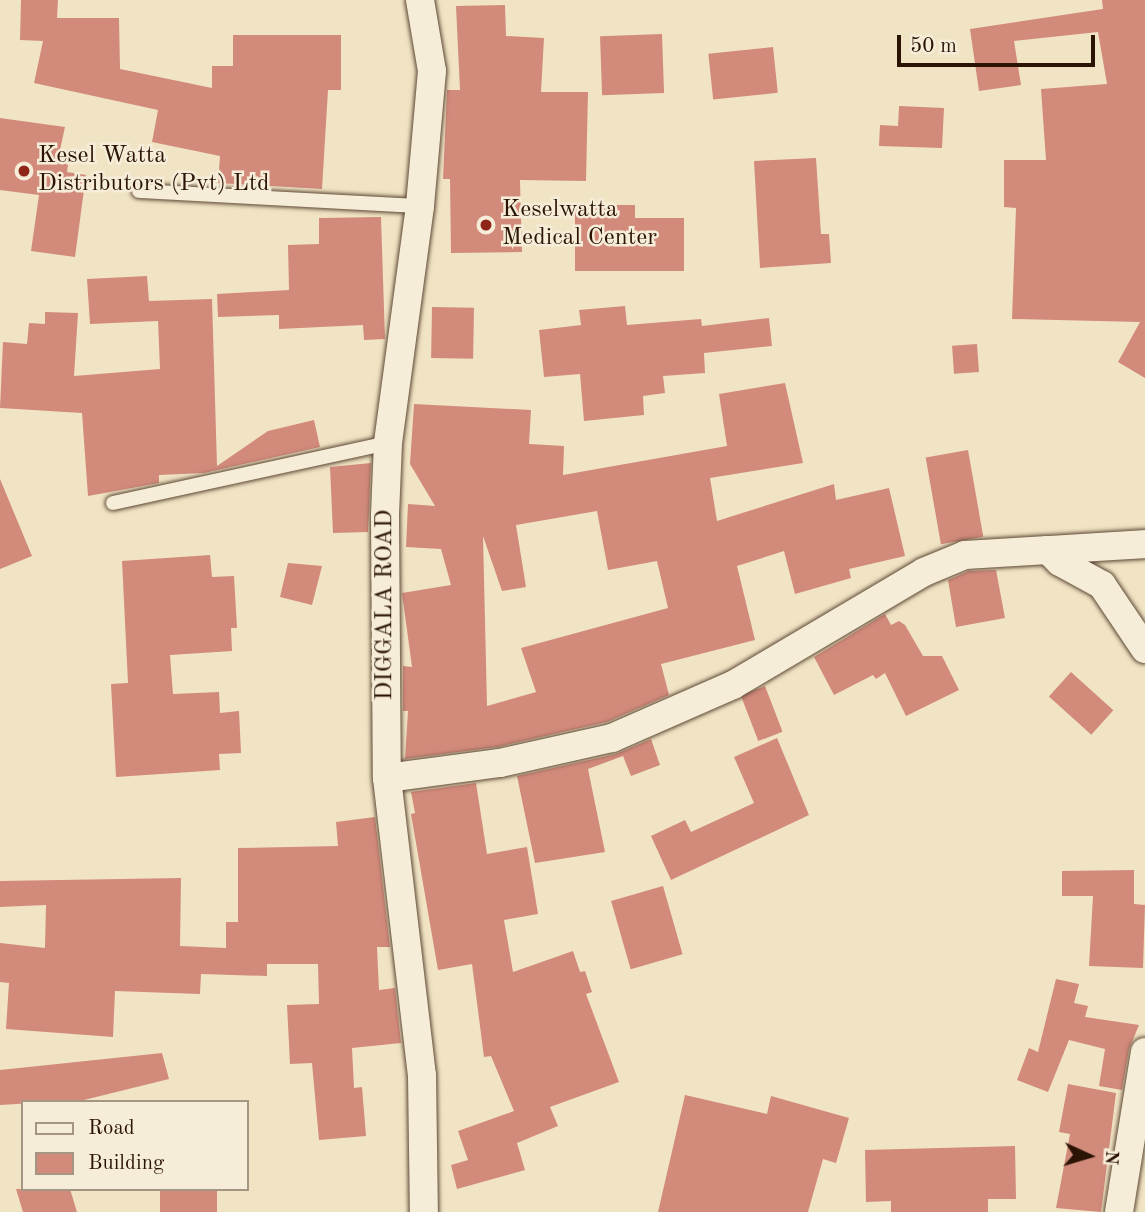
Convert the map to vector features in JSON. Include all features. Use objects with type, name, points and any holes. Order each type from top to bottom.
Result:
[{"type":"street","name":"DIGGALA ROAD","points":[[420,0],[432,71],[420,206],[388,443],[387,778],[422,1075],[425,1212]]},
{"type":"street","points":[[387,778],[500,763],[612,738],[733,685],[924,572],[965,555],[1145,544]]},
{"type":"street","points":[[1048,550],[1060,562],[1102,585],[1145,649]]},
{"type":"street","points":[[1129,1203],[1145,1052]]},
{"type":"lane","points":[[139,191],[420,206]]},
{"type":"lane","points":[[113,503],[388,443]]},
{"type":"building","points":[[21,0],[58,0],[57,18],[119,18],[120,69],[212,88],[212,66],[233,66],[233,35],[341,35],[341,90],[328,90],[322,189],[218,183],[220,156],[152,142],[158,110],[34,83],[43,41],[20,40]]},
{"type":"building","points":[[1102,0],[1145,0],[1145,378],[1118,362],[1140,322],[1012,319],[1016,208],[1004,207],[1004,160],[1046,160],[1041,89],[1107,84],[1098,32],[1014,41],[1021,85],[979,91],[970,29],[1103,9]]},
{"type":"building","points":[[505,5],[506,36],[544,38],[541,92],[588,92],[586,181],[520,180],[522,252],[451,253],[450,179],[443,179],[447,90],[460,90],[456,6]]},
{"type":"building","points":[[662,34],[664,93],[602,95],[600,36]]},
{"type":"building","points":[[773,47],[778,93],[713,100],[708,54]]},
{"type":"building","points":[[899,106],[944,108],[942,148],[879,146],[880,125],[898,126]]},
{"type":"building","points":[[0,118],[65,127],[60,150],[70,151],[67,172],[86,175],[75,257],[31,251],[39,195],[0,190]]},
{"type":"building","points":[[816,158],[821,234],[829,234],[831,263],[760,268],[754,161]]},
{"type":"building","points":[[575,205],[635,205],[635,218],[684,218],[684,271],[575,271]]},
{"type":"building","points":[[381,217],[385,339],[364,340],[363,325],[279,329],[279,315],[218,317],[217,294],[289,290],[288,245],[319,244],[319,218]]},
{"type":"building","points":[[147,276],[149,301],[212,299],[217,466],[268,431],[314,420],[320,447],[204,473],[159,475],[159,483],[88,496],[82,413],[0,408],[3,342],[27,344],[29,323],[45,324],[45,312],[78,313],[74,376],[160,369],[158,321],[90,324],[87,279]]},
{"type":"building","points":[[625,306],[627,325],[701,319],[702,326],[769,318],[772,346],[704,353],[705,373],[663,376],[665,393],[643,396],[644,415],[584,421],[580,374],[544,377],[539,330],[581,325],[579,310]]},
{"type":"building","points":[[432,307],[474,308],[473,359],[431,358]]},
{"type":"building","points":[[977,344],[979,372],[954,374],[952,346]]},
{"type":"building","points":[[785,383],[803,463],[710,478],[717,521],[834,484],[836,500],[889,488],[905,556],[849,569],[851,578],[795,594],[784,551],[737,566],[755,640],[661,664],[669,695],[607,722],[497,747],[405,759],[408,711],[403,711],[403,666],[412,667],[402,593],[451,585],[441,549],[406,547],[408,504],[435,506],[410,464],[414,404],[531,410],[529,444],[564,446],[563,475],[727,446],[719,394]],"holes":[[[597,511],[608,570],[657,561],[668,608],[521,648],[536,692],[487,706],[483,536],[502,591],[526,587],[516,525]]]},
{"type":"building","points":[[968,450],[983,537],[941,544],[926,457]]},
{"type":"building","points":[[371,463],[368,532],[333,533],[330,467]]},
{"type":"building","points":[[0,479],[32,556],[0,569]]},
{"type":"building","points":[[210,555],[212,577],[234,576],[237,628],[231,628],[232,651],[170,655],[173,694],[219,692],[220,713],[239,711],[241,753],[219,754],[220,770],[116,777],[111,684],[128,683],[122,561]]},
{"type":"building","points":[[288,563],[322,566],[312,605],[280,597]]},
{"type":"building","points":[[996,570],[1005,618],[956,627],[948,580],[969,571]]},
{"type":"building","points":[[885,614],[891,625],[899,621],[905,625],[923,656],[942,656],[959,690],[906,716],[885,673],[876,679],[873,675],[834,695],[814,657]]},
{"type":"building","points":[[1071,672],[1113,710],[1091,735],[1049,697]]},
{"type":"building","points":[[765,686],[783,732],[758,741],[741,695]]},
{"type":"building","points":[[777,738],[809,815],[671,880],[651,836],[685,820],[691,832],[754,803],[734,757]]},
{"type":"building","points":[[651,739],[660,765],[631,776],[623,756],[588,769],[605,852],[535,863],[517,776],[616,754]]},
{"type":"building","points":[[476,783],[487,854],[527,847],[538,914],[504,920],[513,972],[573,951],[580,972],[585,971],[592,992],[586,994],[619,1082],[550,1107],[558,1126],[517,1143],[525,1170],[457,1189],[451,1165],[468,1160],[458,1131],[514,1111],[491,1056],[484,1057],[472,964],[438,970],[411,814],[415,813],[411,792]]},
{"type":"building","points":[[375,817],[390,947],[377,947],[379,990],[395,988],[401,1043],[352,1048],[354,1088],[362,1087],[366,1136],[319,1140],[312,1063],[290,1064],[287,1005],[319,1004],[318,964],[267,964],[267,976],[201,974],[200,994],[115,991],[113,1037],[6,1029],[9,983],[0,982],[0,943],[45,948],[46,905],[0,907],[0,881],[181,878],[180,946],[226,948],[226,922],[238,922],[238,848],[338,846],[336,822]]},
{"type":"building","points":[[1134,870],[1134,904],[1145,905],[1143,968],[1089,966],[1093,896],[1062,896],[1062,871]]},
{"type":"building","points":[[663,886],[683,954],[631,969],[611,901]]},
{"type":"building","points":[[1056,979],[1079,984],[1074,1003],[1088,1006],[1085,1017],[1139,1025],[1129,1049],[1122,1090],[1099,1086],[1105,1049],[1069,1040],[1048,1092],[1017,1080],[1029,1048],[1038,1052]]},
{"type":"building","points":[[162,1053],[169,1079],[84,1100],[21,1100],[21,1104],[0,1105],[0,1070]]},
{"type":"building","points":[[1068,1084],[1116,1093],[1101,1212],[1056,1208],[1070,1134],[1059,1132]]},
{"type":"building","points":[[685,1095],[767,1114],[771,1096],[849,1118],[836,1163],[823,1159],[808,1212],[658,1212]]},
{"type":"building","points":[[1015,1146],[1016,1199],[988,1199],[988,1212],[891,1212],[891,1201],[866,1202],[865,1150]]},
{"type":"building","points":[[16,1189],[71,1191],[77,1212],[23,1212]]},
{"type":"building","points":[[160,1191],[217,1191],[217,1212],[160,1212]]},
{"type":"place","name":"Kesel Watta Distributors (Pvt) Ltd","points":[[24,171]]},
{"type":"place","name":"Keselwatta Medical Center","points":[[486,225]]}]
